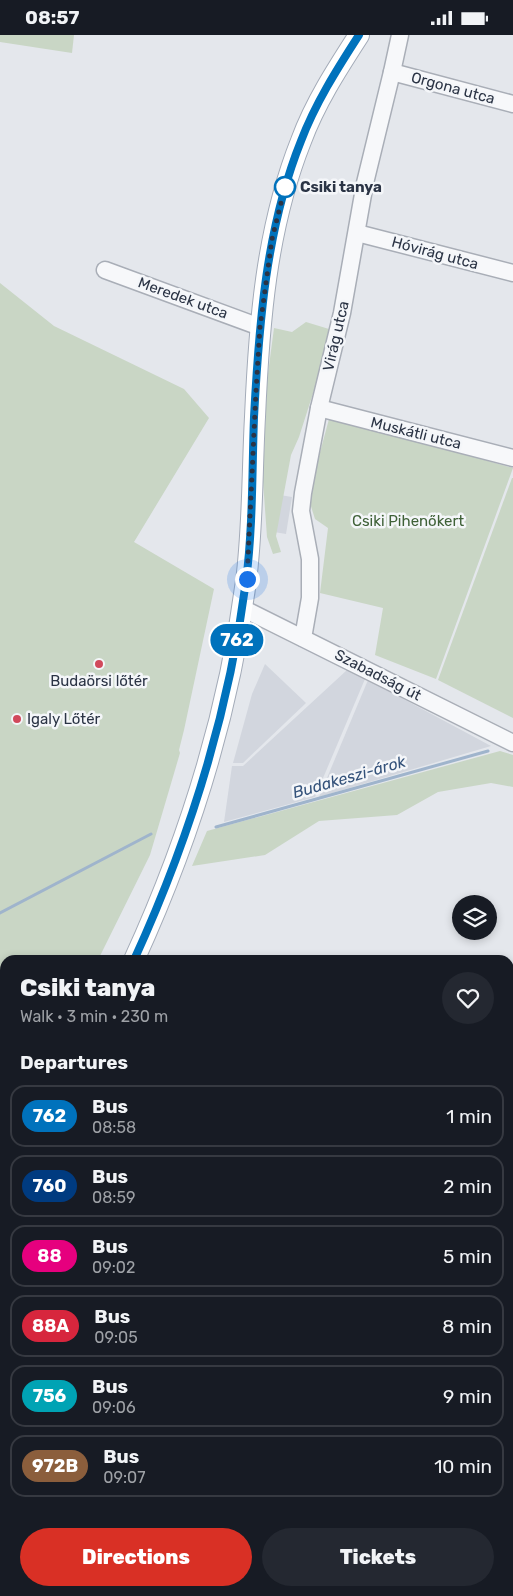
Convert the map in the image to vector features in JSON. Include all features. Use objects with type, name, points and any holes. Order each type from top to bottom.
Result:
[{"type":"main road","points":[[136,955],[186,831],[208,762],[228,684],[247,579],[260,327],[273,235],[285,188],[300,142],[326,89],[359,35]]},
{"type":"street","name":"Virág utca","points":[[303,638],[310,598],[310,559],[301,511],[303,493],[319,408],[342,313],[365,183],[400,35]]},
{"type":"street","name":"Orgona utca","points":[[392,72],[513,104]]},
{"type":"street","name":"Hóvirág utca","points":[[357,233],[513,273]]},
{"type":"street","name":"Meredek utca","points":[[105,270],[260,327]]},
{"type":"street","name":"Muskátli utca","points":[[319,408],[513,458]]},
{"type":"street","name":"Szabadság út","points":[[242,608],[513,743]]},
{"type":"shaded area","points":[[280,495],[292,497],[286,534],[274,532]]},
{"type":"shaded area","points":[[265,664],[306,703],[243,763],[233,763],[252,694]]},
{"type":"shaded area","points":[[347,670],[365,679],[315,797],[224,822],[232,766],[243,766]]},
{"type":"shaded area","points":[[368,680],[491,746],[319,797]]},
{"type":"green space","points":[[0,35],[74,35],[72,53],[0,42]]},
{"type":"green space","points":[[0,283],[54,326],[184,389],[209,418],[134,542],[214,589],[179,750],[180,753],[150,855],[100,955],[0,955]]},
{"type":"green space","points":[[306,322],[329,329],[325,356],[299,437],[291,455],[276,536],[281,552],[273,554],[267,537],[263,481],[267,381],[274,328],[292,332]]},
{"type":"green space","name":"Csiki Pihenőkert","points":[[329,419],[414,440],[513,468],[436,679],[375,655],[383,608],[320,593],[328,528],[315,519],[308,497]]},
{"type":"green space","points":[[513,478],[513,718],[438,680]]},
{"type":"green space","points":[[500,751],[513,755],[513,787],[491,783],[438,792],[397,815],[319,821],[265,855],[192,866],[207,831]]},
{"type":"waterway","name":"Budakeszi-árok","points":[[216,827],[488,751]]},
{"type":"waterway","name":"Budakeszi-árok","points":[[0,913],[151,834]]},
{"type":"bus line","name":"762","points":[[136,955],[186,831],[197,798],[221,715],[236,642],[247,579],[260,327],[272,239],[279,210],[300,142],[326,89],[359,35]]},
{"type":"place","name":"Csiki tanya","points":[[285,187]]},
{"type":"place","name":"Budaörsi lőtér","points":[[99,664]]},
{"type":"place","name":"Igaly Lőtér","points":[[17,719]]},
{"type":"route","points":[[247,579],[260,327],[272,239],[285,187]]}]
